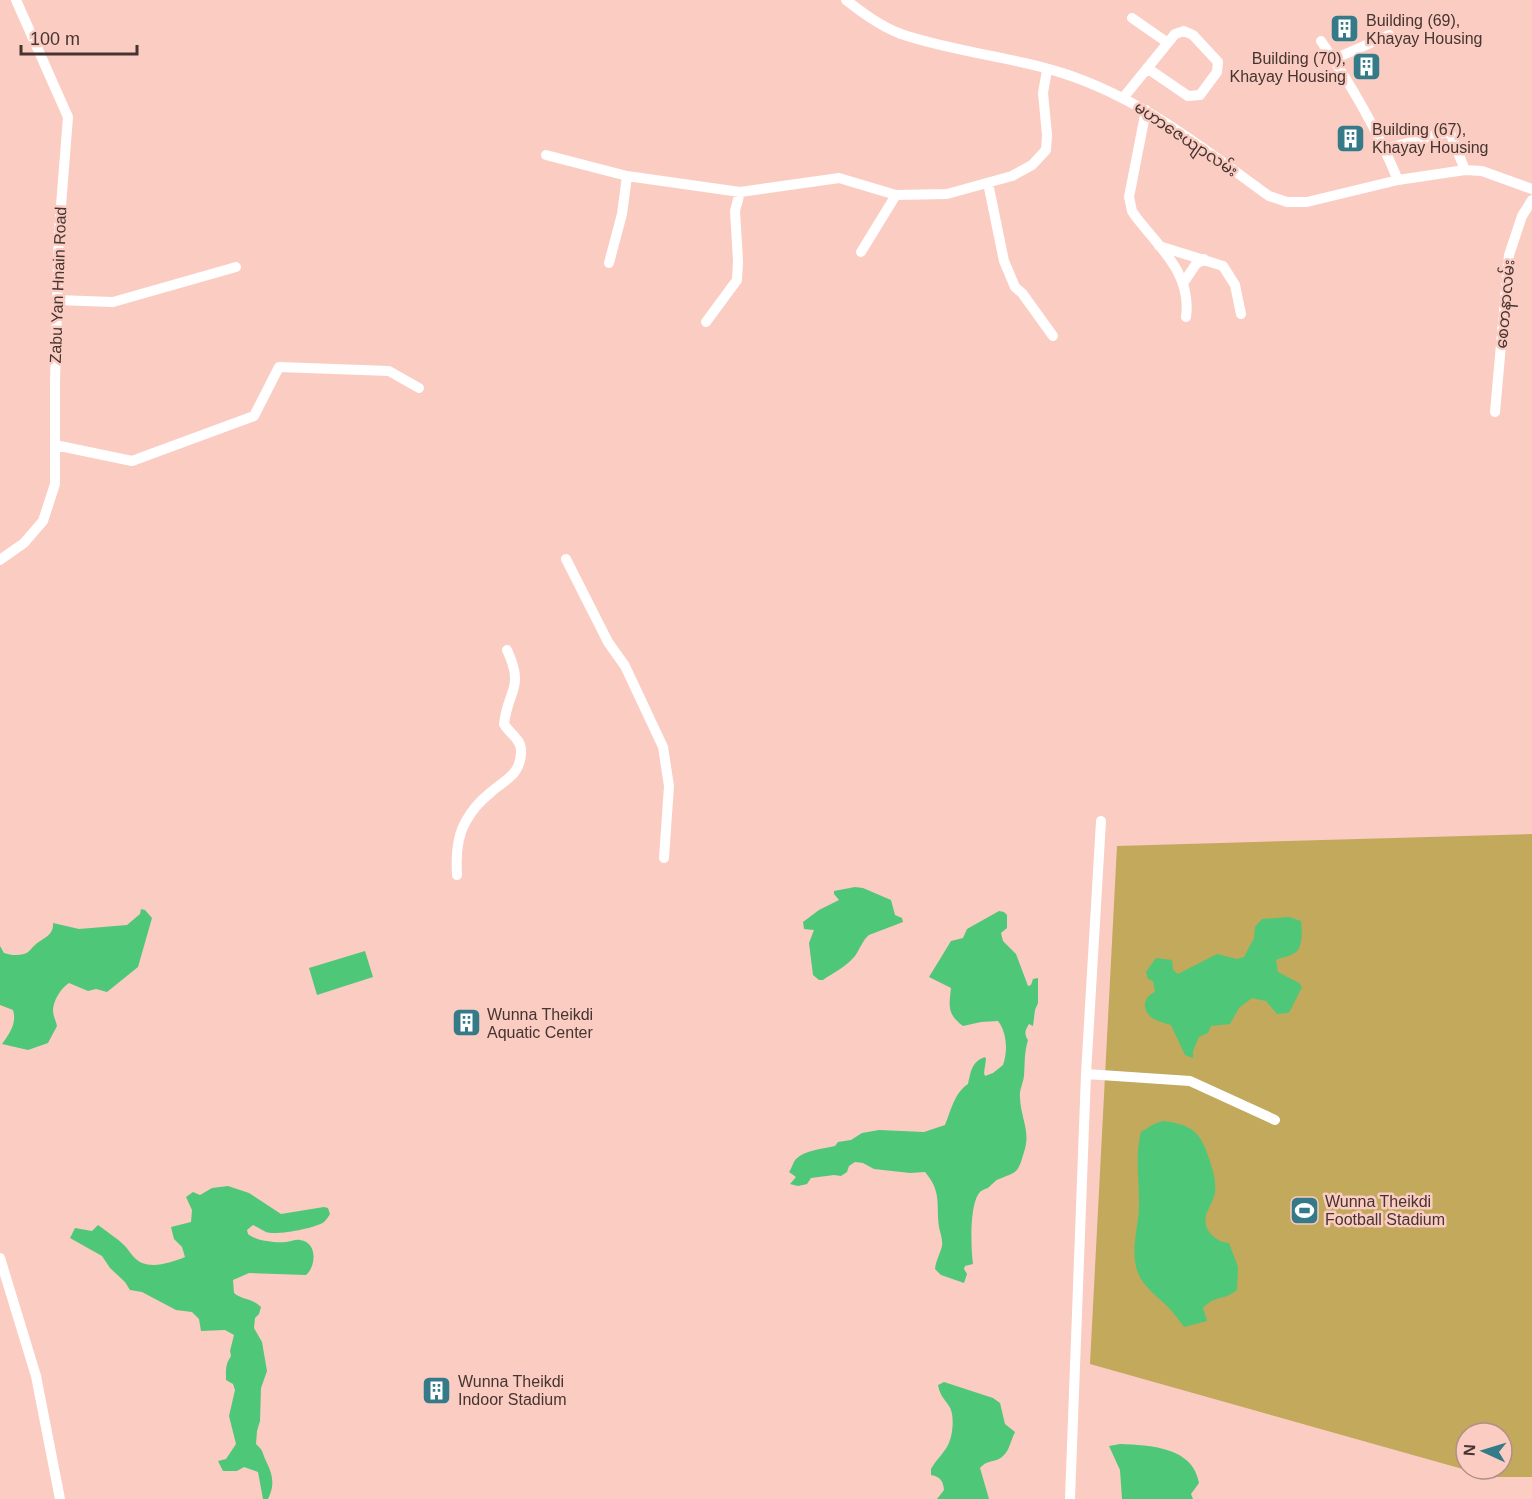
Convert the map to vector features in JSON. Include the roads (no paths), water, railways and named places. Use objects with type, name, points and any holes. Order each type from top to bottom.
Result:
[{"type":"street","name":"Zabu Yan Hnain Road","points":[[0,560],[24,543],[43,521],[55,484],[59,231],[68,117],[16,0]]},
{"type":"street","name":"မဟာဇေယျာလမ်း","points":[[846,0],[869,18],[899,33],[1072,76],[1123,98],[1167,122],[1269,196],[1287,202],[1307,202],[1398,180],[1465,170],[1482,171],[1532,189]]},
{"type":"street","points":[[1132,18],[1168,43]]},
{"type":"street","points":[[1123,98],[1147,68],[1175,34],[1184,31],[1193,35],[1218,62],[1217,72],[1200,94],[1188,96],[1147,68]]},
{"type":"street","points":[[1334,59],[1389,35]]},
{"type":"street","points":[[1321,41],[1334,59],[1385,149],[1398,180]]},
{"type":"street","points":[[546,155],[627,176],[740,192],[839,178],[896,195],[947,194],[1012,176],[1032,165],[1046,150],[1043,93],[1047,70]]},
{"type":"street","points":[[1146,110],[1129,197],[1132,211],[1174,265],[1184,282],[1188,306],[1186,317]]},
{"type":"street","points":[[1385,149],[1447,132],[1451,135],[1465,170]]},
{"type":"street","points":[[609,263],[622,213],[627,176]]},
{"type":"street","points":[[988,183],[1004,261],[1011,278],[1015,287],[1022,293],[1053,336]]},
{"type":"street","points":[[706,322],[737,279],[735,211],[740,192]]},
{"type":"street","points":[[861,252],[896,195]]},
{"type":"street","name":"စေတနာလမ်း","points":[[1495,412],[1509,255],[1522,216],[1532,200]]},
{"type":"street","points":[[1158,245],[1223,266],[1235,285],[1241,314]]},
{"type":"street","points":[[1184,282],[1196,264],[1204,259]]},
{"type":"street","points":[[57,300],[113,302],[236,267]]},
{"type":"street","points":[[55,445],[132,461],[254,416],[279,368],[389,371],[419,388]]},
{"type":"street","points":[[566,559],[608,642],[629,675],[663,747],[669,786],[664,858]]},
{"type":"street","points":[[456,876],[456,858],[464,823],[491,791],[508,781],[516,771],[520,759],[522,748],[517,738],[508,731],[504,724],[516,682],[515,667],[507,650]]},
{"type":"street","points":[[1070,1499],[1086,1074],[1101,821]]},
{"type":"street","points":[[1086,1074],[1190,1081],[1275,1120]]},
{"type":"street","points":[[0,1258],[36,1376],[60,1499]]},
{"type":"place","name":"Building (69), Khayay Housing","points":[[1345,29]]},
{"type":"place","name":"Building (70), Khayay Housing","points":[[1367,67]]},
{"type":"place","name":"Building (67), Khayay Housing","points":[[1351,138]]},
{"type":"place","name":"Wunna Theikdi Aquatic Center","points":[[466,1023]]},
{"type":"place","name":"Wunna Theikdi Football Stadium","points":[[1304,1210]]},
{"type":"place","name":"Wunna Theikdi Indoor Stadium","points":[[437,1390]]}]
